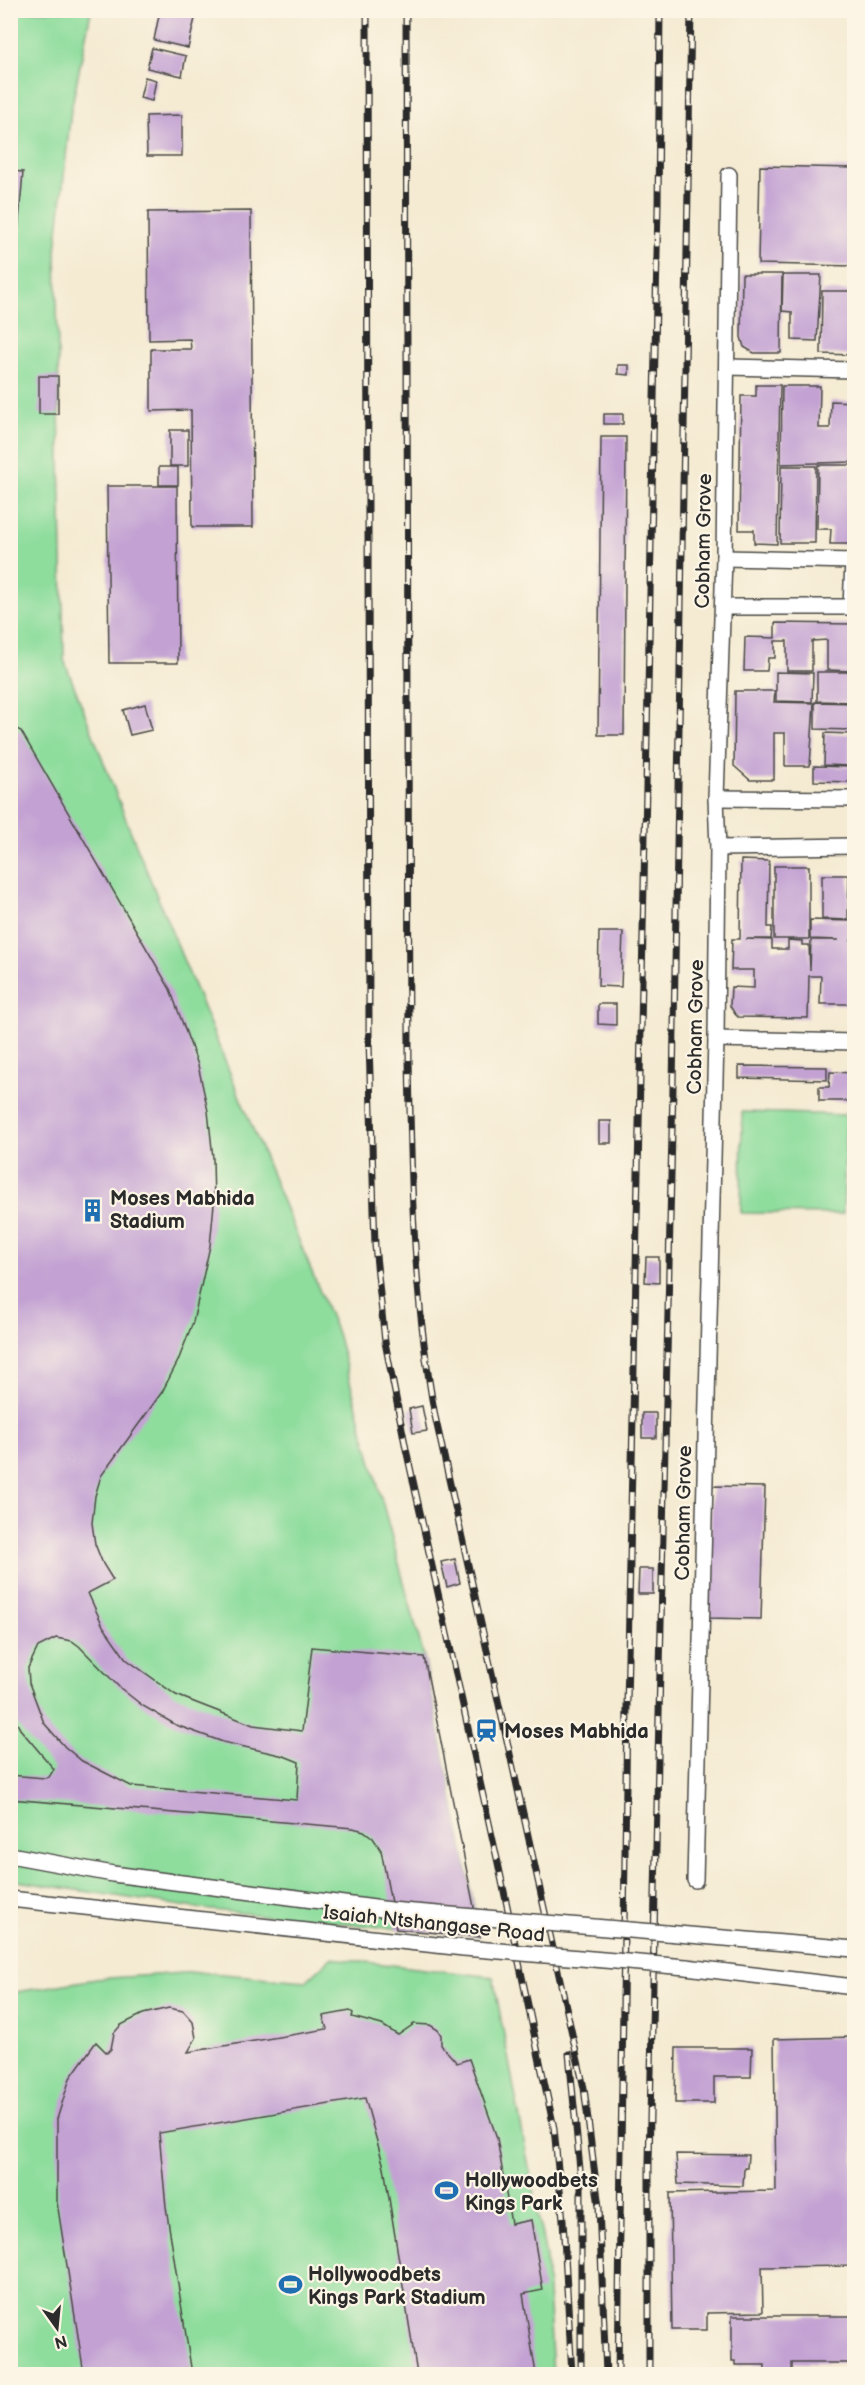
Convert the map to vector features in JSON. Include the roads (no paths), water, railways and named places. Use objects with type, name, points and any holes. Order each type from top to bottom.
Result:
[{"type":"street","name":"Cobham Grove","points":[[695,1880],[716,1039],[718,848],[716,798],[723,607],[729,175]]},
{"type":"street","points":[[727,367],[855,370]]},
{"type":"street","points":[[723,607],[853,607],[854,561],[724,558]]},
{"type":"street","points":[[716,798],[855,799]]},
{"type":"street","points":[[718,848],[855,846]]},
{"type":"street","points":[[716,1039],[855,1042]]},
{"type":"street","points":[[10,1855],[113,1874],[390,1910],[855,1949]]},
{"type":"street","name":"Isaiah Ntshangase Road","points":[[10,1899],[464,1948],[686,1967],[855,1987]]},
{"type":"railway","points":[[367,10],[369,1042],[375,1246],[385,1342],[406,1449],[554,2128],[563,2220],[572,2374]]},
{"type":"railway","points":[[406,10],[409,1058],[412,1193],[418,1282],[435,1416],[584,2088],[599,2207],[606,2374]]},
{"type":"railway","points":[[618,2374],[627,1706],[658,206],[660,10]]},
{"type":"railway","points":[[649,2374],[649,2162],[673,1087],[691,10]]},
{"type":"railway","points":[[569,2054],[581,2180],[581,2374]]},
{"type":"place","name":"Moses Mabhida Stadium","points":[[92,1210]]},
{"type":"place","name":"Moses Mabhida","points":[[486,1731]]},
{"type":"place","name":"Hollywoodbets Kings Park","points":[[447,2191]]},
{"type":"place","name":"Hollywoodbets Kings Park Stadium","points":[[290,2285]]}]
